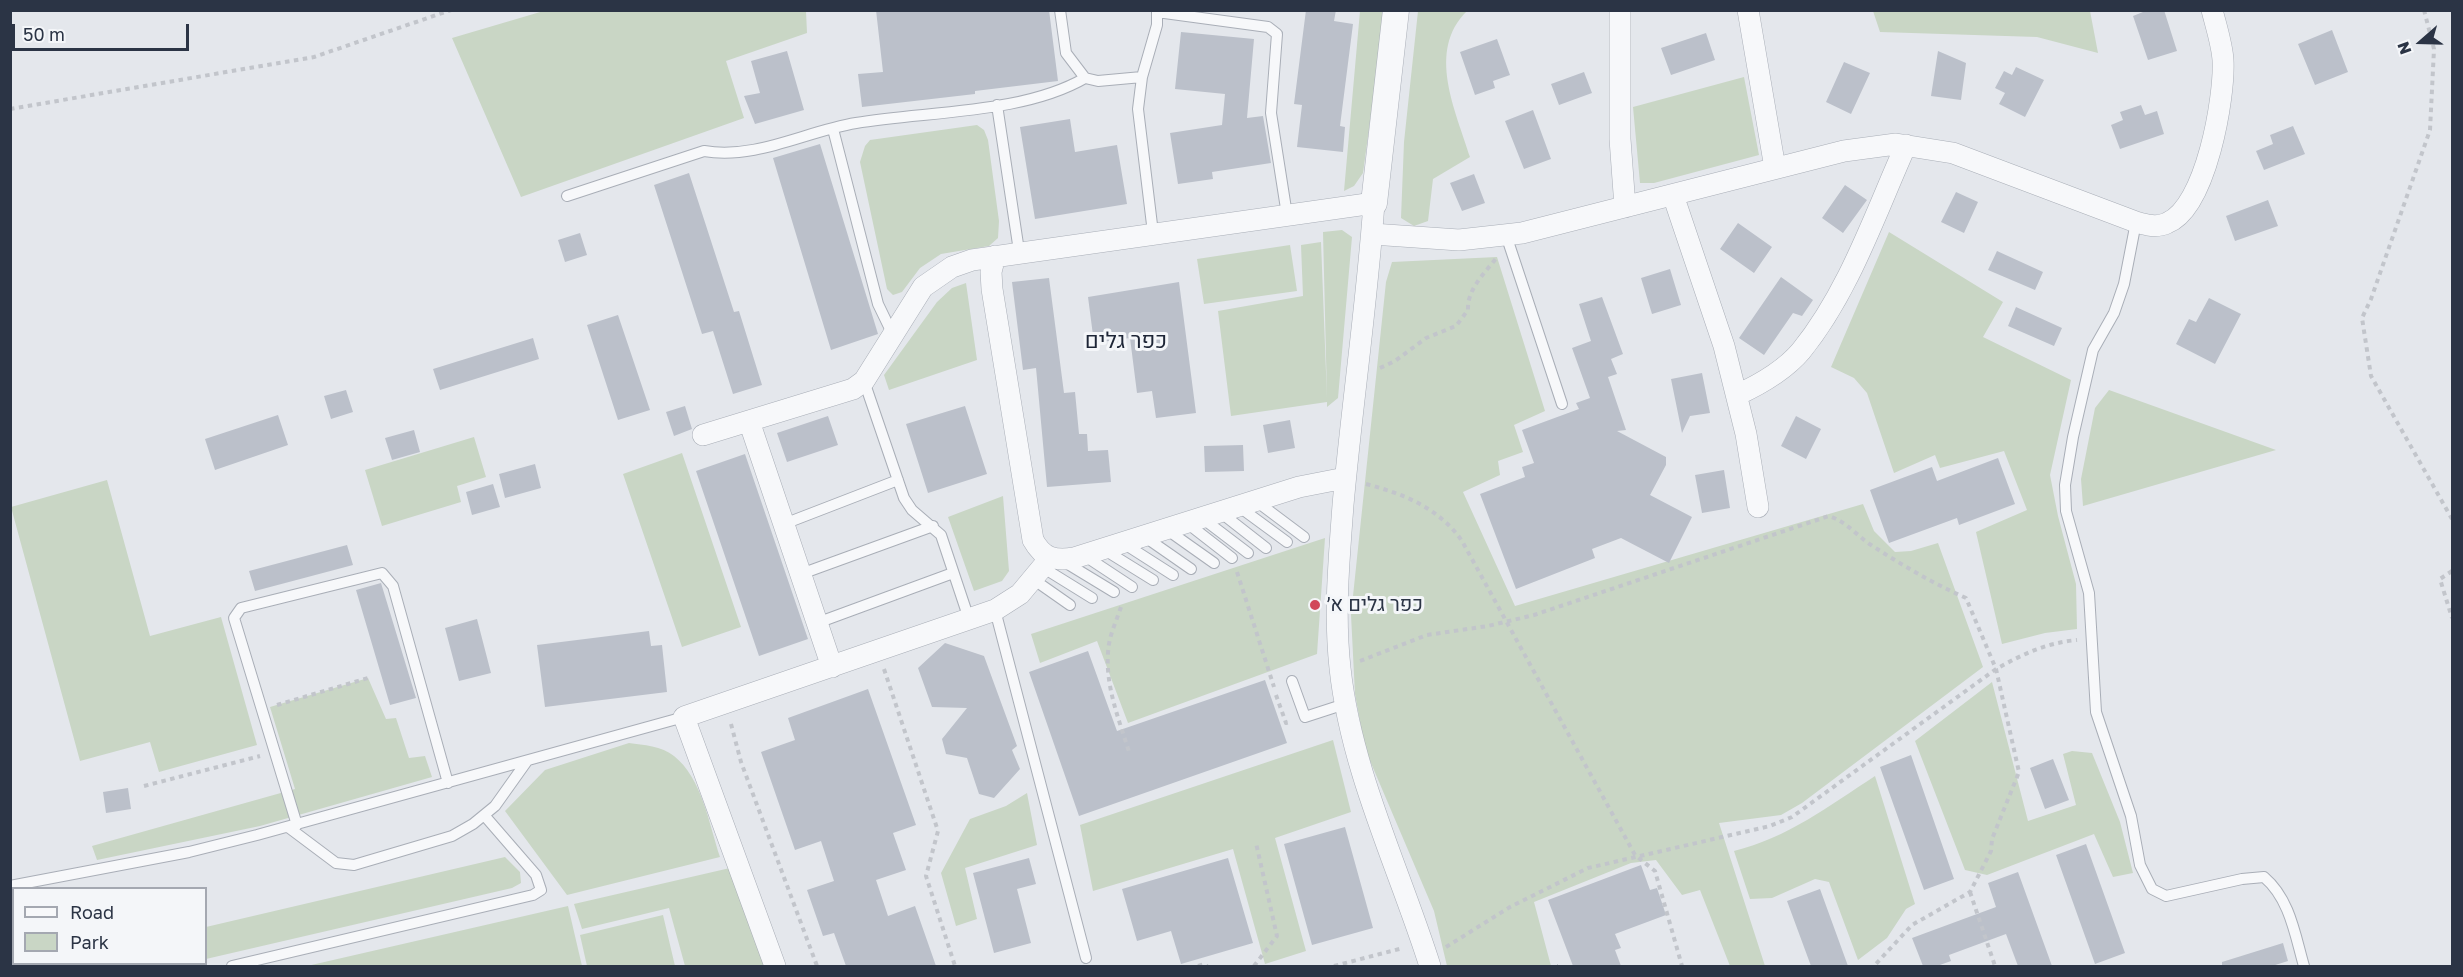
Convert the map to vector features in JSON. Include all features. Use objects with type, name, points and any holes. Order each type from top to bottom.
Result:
[{"type":"street","points":[[1396,10],[1346,478],[1337,601],[1340,669],[1345,704],[1365,778],[1427,956]]},
{"type":"street","points":[[1620,10],[1620,139],[1625,207]]},
{"type":"street","points":[[1748,10],[1775,168]]},
{"type":"street","points":[[1372,234],[1459,240],[1507,239],[1775,168],[1871,146],[1906,145],[1953,153],[2136,222],[2159,225],[2168,223],[2181,214],[2192,198],[2208,159],[2217,126],[2223,58],[2212,10]]},
{"type":"street","points":[[1737,395],[1763,383],[1782,368],[1800,351],[1820,322],[1851,267],[1906,145]]},
{"type":"street","points":[[1673,195],[1708,294],[1737,395],[1758,507]]},
{"type":"street","points":[[703,435],[854,389],[864,381],[923,287],[934,278],[972,260],[1374,203]]},
{"type":"street","points":[[995,256],[991,272],[992,289],[1033,540],[1047,565]]},
{"type":"street","points":[[749,421],[832,668]]},
{"type":"street","points":[[775,966],[684,717],[725,705],[995,610],[1020,594],[1047,565],[1316,482],[1346,478]]},
{"type":"lane","points":[[1060,10],[1066,53],[1085,78]]},
{"type":"lane","points":[[1153,233],[1138,109],[1142,77],[1157,25],[1157,11],[1268,27],[1277,34],[1271,113],[1287,215]]},
{"type":"lane","points":[[567,196],[704,151],[742,152],[854,123],[997,105],[1053,94],[1085,78],[1098,81],[1142,77]]},
{"type":"lane","points":[[997,105],[1019,252]]},
{"type":"lane","points":[[833,129],[878,304],[893,335]]},
{"type":"lane","points":[[2136,222],[2124,284],[2114,313],[2093,350],[2073,436],[2065,485],[2066,511],[2089,593],[2096,712],[2131,816],[2140,865],[2152,889],[2166,896],[2242,879],[2264,877],[2274,886],[2284,901],[2304,966]]},
{"type":"lane","points":[[1507,239],[1562,404]]},
{"type":"lane","points":[[864,381],[898,480],[912,510],[933,526],[940,535],[969,619]]},
{"type":"lane","points":[[784,524],[898,480]]},
{"type":"lane","points":[[1212,515],[1304,537]]},
{"type":"lane","points":[[1212,515],[1287,542]]},
{"type":"lane","points":[[1212,515],[1266,548]]},
{"type":"lane","points":[[1212,515],[1248,553]]},
{"type":"lane","points":[[1212,515],[1232,558]]},
{"type":"lane","points":[[1212,515],[1214,563]]},
{"type":"lane","points":[[801,574],[933,526]]},
{"type":"lane","points":[[1144,536],[1191,569]]},
{"type":"lane","points":[[1103,549],[1173,574]]},
{"type":"lane","points":[[1103,549],[1153,580]]},
{"type":"lane","points":[[1103,549],[1132,586]]},
{"type":"lane","points":[[1047,565],[1114,592]]},
{"type":"lane","points":[[1047,565],[1092,598]]},
{"type":"lane","points":[[1047,565],[1040,584],[1070,604]]},
{"type":"lane","points":[[448,783],[393,586],[382,573],[241,608],[234,618],[275,752],[292,826],[336,863],[354,865],[452,836],[495,806],[527,761]]},
{"type":"lane","points":[[817,623],[953,573]]},
{"type":"lane","points":[[995,610],[1086,958]]},
{"type":"lane","points":[[1292,681],[1305,717],[1345,704]]},
{"type":"lane","points":[[10,886],[189,852],[292,826],[684,717]]},
{"type":"lane","points":[[232,966],[533,896],[541,890],[536,875],[484,815]]},
{"type":"path","points":[[10,109],[314,57],[451,10]]},
{"type":"path","points":[[2424,10],[2431,29],[2434,49],[2430,130],[2371,299],[2362,318],[2371,376],[2452,519]]},
{"type":"path","points":[[1356,378],[1395,361],[1426,338],[1456,326],[1468,310],[1467,300],[1507,239]]},
{"type":"path","points":[[1346,478],[1397,492],[1429,507],[1453,528],[1635,855],[1655,871],[1682,966]]},
{"type":"path","points":[[1340,669],[1427,635],[1534,615],[1829,516],[1842,520],[1863,540],[1918,576],[1966,598],[1996,669],[2019,772],[1992,839],[1991,851],[1970,892],[1912,926],[1874,966]]},
{"type":"path","points":[[1232,558],[1286,723],[1305,717]]},
{"type":"path","points":[[2452,571],[2439,579],[2452,618]]},
{"type":"path","points":[[1124,599],[1109,643],[1108,672],[1111,694],[1130,755]]},
{"type":"path","points":[[1334,966],[1427,956],[1551,884],[1588,868],[1635,855],[1770,826],[1792,818],[1996,669],[2029,651],[2054,642],[2092,639]]},
{"type":"path","points":[[878,651],[938,831],[926,876],[956,966]]},
{"type":"path","points":[[262,710],[368,678]]},
{"type":"path","points":[[725,705],[741,762],[817,966]]},
{"type":"path","points":[[144,786],[275,752]]},
{"type":"path","points":[[1254,966],[1277,936],[1256,843]]},
{"type":"path","points":[[1970,892],[1995,966]]},
{"type":"path","points":[[1198,966],[1207,966]]},
{"type":"green space","points":[[547,10],[806,11],[807,33],[726,61],[744,118],[521,197],[452,38]]},
{"type":"green space","points":[[1360,11],[1385,11],[1363,173],[1354,186],[1344,191]]},
{"type":"green space","points":[[1418,11],[1467,11],[1455,27],[1448,44],[1446,63],[1452,101],[1470,157],[1433,179],[1428,221],[1414,226],[1401,218],[1404,142]]},
{"type":"green space","points":[[1873,11],[2090,11],[2098,53],[2037,37],[1880,32]]},
{"type":"green space","points":[[1744,77],[1759,155],[1654,183],[1640,183],[1633,107]]},
{"type":"green space","points":[[977,125],[984,130],[988,140],[999,221],[998,238],[989,246],[941,254],[920,268],[902,292],[893,295],[887,289],[860,162],[865,146],[870,140]]},
{"type":"green space","points":[[1342,230],[1352,237],[1338,398],[1327,407],[1327,402],[1231,416],[1218,311],[1303,296],[1301,245],[1321,242],[1327,398],[1323,232]]},
{"type":"green space","points":[[1889,232],[2003,302],[1983,337],[2071,380],[2050,475],[2076,584],[2077,629],[2045,633],[2002,644],[1976,532],[2027,510],[2004,451],[1940,468],[1935,455],[1894,473],[1867,393],[1854,378],[1831,367]]},
{"type":"green space","points":[[1290,245],[1297,291],[1204,304],[1197,259]]},
{"type":"green space","points":[[1497,257],[1545,411],[1514,425],[1523,452],[1498,461],[1500,475],[1463,492],[1515,606],[1863,504],[1874,531],[1895,552],[1911,551],[1938,543],[1983,667],[1802,803],[1781,815],[1719,823],[1765,966],[1730,966],[1700,890],[1682,895],[1656,860],[1631,863],[1534,902],[1551,966],[1447,966],[1434,911],[1365,749],[1355,694],[1351,615],[1386,282],[1392,262]]},
{"type":"green space","points":[[966,283],[977,360],[889,390],[884,375],[937,302],[952,288]]},
{"type":"green space","points":[[2109,390],[2276,450],[2083,506],[2081,479],[2095,408]]},
{"type":"green space","points":[[474,437],[486,477],[457,486],[461,502],[382,526],[365,470]]},
{"type":"green space","points":[[682,453],[741,627],[682,647],[623,474]]},
{"type":"green space","points":[[107,480],[150,636],[221,617],[257,745],[159,772],[150,742],[80,761],[11,507]]},
{"type":"green space","points":[[1003,496],[1009,571],[1002,581],[974,591],[948,517]]},
{"type":"green space","points":[[1325,538],[1317,654],[1128,723],[1097,641],[1040,663],[1031,634]]},
{"type":"green space","points":[[368,678],[386,719],[396,718],[409,758],[425,756],[432,777],[260,826],[97,860],[92,846],[295,789],[270,707]]},
{"type":"green space","points":[[1992,682],[2028,821],[2076,805],[2063,754],[2072,751],[2092,753],[2120,822],[2133,873],[2113,877],[2094,834],[1987,875],[1965,870],[1915,741]]},
{"type":"green space","points":[[1333,740],[1351,812],[1275,838],[1306,951],[1265,964],[1233,849],[1093,891],[1080,825]]},
{"type":"green space","points":[[629,743],[664,750],[684,765],[698,789],[720,857],[567,895],[505,811],[545,770]]},
{"type":"green space","points":[[1875,776],[1915,904],[1906,909],[1887,938],[1858,960],[1829,882],[1815,879],[1772,898],[1750,899],[1734,851],[1790,829]]},
{"type":"green space","points":[[1027,793],[1037,845],[965,868],[977,919],[956,926],[941,873],[970,819],[1006,806]]},
{"type":"green space","points":[[505,857],[520,872],[521,883],[512,888],[207,959],[207,927]]},
{"type":"green space","points":[[730,868],[764,966],[685,966],[669,908],[582,929],[574,904]]},
{"type":"green space","points":[[568,906],[582,966],[307,966]]},
{"type":"green space","points":[[663,915],[675,966],[587,966],[580,935]]},
{"type":"building","points":[[876,10],[1049,10],[1058,81],[975,91],[975,94],[862,107],[858,74],[883,72]]},
{"type":"building","points":[[1306,10],[1336,10],[1334,21],[1353,24],[1340,126],[1345,127],[1343,152],[1297,147],[1302,105],[1294,104]]},
{"type":"building","points":[[2148,10],[2164,10],[2177,51],[2148,60],[2133,16]]},
{"type":"building","points":[[2332,30],[2348,72],[2315,85],[2298,44]]},
{"type":"building","points":[[1181,32],[1254,39],[1247,118],[1263,116],[1271,163],[1212,172],[1213,179],[1178,184],[1170,133],[1222,125],[1225,94],[1175,89]]},
{"type":"building","points":[[1706,33],[1715,60],[1671,75],[1661,48]]},
{"type":"building","points":[[1497,39],[1510,75],[1493,81],[1495,88],[1475,95],[1460,52]]},
{"type":"building","points":[[787,51],[804,110],[755,124],[744,96],[760,93],[751,61]]},
{"type":"building","points":[[1938,51],[1966,63],[1961,100],[1931,96]]},
{"type":"building","points":[[1844,62],[1870,73],[1851,114],[1826,102]]},
{"type":"building","points":[[2016,67],[2044,80],[2025,117],[1999,104],[2005,93],[1995,88],[2004,71],[2012,75]]},
{"type":"building","points":[[1584,72],[1592,93],[1559,105],[1551,84]]},
{"type":"building","points":[[2141,105],[2145,115],[2157,111],[2164,134],[2120,149],[2111,125],[2123,120],[2120,112]]},
{"type":"building","points":[[1533,110],[1551,159],[1524,169],[1505,121]]},
{"type":"building","points":[[1070,119],[1075,152],[1117,145],[1127,204],[1035,219],[1020,127]]},
{"type":"building","points":[[2293,126],[2305,154],[2264,170],[2256,151],[2273,144],[2270,135]]},
{"type":"building","points":[[820,144],[878,334],[831,350],[773,158]]},
{"type":"building","points":[[689,173],[734,312],[739,311],[762,385],[733,394],[713,331],[702,334],[654,185]]},
{"type":"building","points":[[1474,174],[1485,203],[1462,211],[1450,183]]},
{"type":"building","points":[[1845,185],[1867,200],[1843,233],[1822,218]]},
{"type":"building","points":[[1956,192],[1978,202],[1964,233],[1941,222]]},
{"type":"building","points":[[2268,200],[2278,226],[2235,241],[2226,216]]},
{"type":"building","points":[[1738,223],[1772,247],[1754,273],[1720,249]]},
{"type":"building","points":[[580,233],[587,255],[565,262],[558,240]]},
{"type":"building","points":[[1997,251],[2043,272],[2035,290],[1988,270]]},
{"type":"building","points":[[1670,269],[1681,305],[1652,314],[1641,278]]},
{"type":"building","points":[[1781,277],[1813,300],[1802,316],[1793,313],[1764,355],[1739,338]]},
{"type":"building","points":[[1049,278],[1064,393],[1075,392],[1079,434],[1087,434],[1088,451],[1108,450],[1111,482],[1047,487],[1036,368],[1023,370],[1012,282]]},
{"type":"building","points":[[1179,282],[1196,413],[1156,418],[1152,391],[1137,393],[1130,338],[1094,343],[1088,297]]},
{"type":"building","points":[[1602,297],[1623,354],[1611,359],[1617,374],[1608,377],[1626,430],[1617,431],[1666,457],[1666,465],[1650,495],[1692,517],[1669,563],[1621,538],[1592,549],[1595,558],[1516,589],[1480,494],[1525,477],[1522,467],[1534,463],[1522,430],[1579,409],[1576,403],[1590,398],[1572,348],[1591,341],[1579,304]]},
{"type":"building","points":[[2209,298],[2241,314],[2215,364],[2176,344],[2189,319],[2196,322]]},
{"type":"building","points":[[2016,307],[2062,328],[2054,346],[2008,326]]},
{"type":"building","points":[[618,315],[650,410],[618,420],[587,325]]},
{"type":"building","points":[[533,338],[539,359],[440,390],[433,369]]},
{"type":"building","points":[[1702,373],[1710,413],[1690,416],[1682,433],[1671,379]]},
{"type":"building","points":[[346,390],[353,412],[331,419],[324,396]]},
{"type":"building","points":[[685,406],[692,429],[674,436],[666,412]]},
{"type":"building","points":[[965,406],[987,474],[928,493],[906,424]]},
{"type":"building","points":[[278,415],[288,445],[215,470],[205,439]]},
{"type":"building","points":[[828,416],[838,445],[787,462],[777,433]]},
{"type":"building","points":[[1796,416],[1821,429],[1806,459],[1781,446]]},
{"type":"building","points":[[1290,420],[1295,448],[1268,453],[1263,425]]},
{"type":"building","points":[[414,430],[420,452],[392,460],[385,438]]},
{"type":"building","points":[[1243,445],[1244,471],[1205,472],[1204,446]]},
{"type":"building","points":[[745,454],[808,639],[759,656],[696,471]]},
{"type":"building","points":[[1998,458],[2015,504],[1959,525],[1957,518],[1889,543],[1870,490],[1932,467],[1937,481]]},
{"type":"building","points":[[535,464],[541,488],[505,498],[499,474]]},
{"type":"building","points":[[1724,470],[1730,508],[1702,513],[1695,475]]},
{"type":"building","points":[[493,484],[500,507],[472,515],[466,492]]},
{"type":"building","points":[[347,545],[353,565],[255,591],[249,571]]},
{"type":"building","points":[[381,583],[416,698],[390,705],[356,590]]},
{"type":"building","points":[[477,619],[491,673],[459,681],[445,628]]},
{"type":"building","points":[[649,631],[651,646],[662,645],[667,692],[545,707],[537,645]]},
{"type":"building","points":[[945,643],[984,656],[1017,746],[1012,750],[1020,769],[994,798],[979,794],[967,758],[946,754],[942,739],[967,708],[932,707],[918,668]]},
{"type":"building","points":[[1088,651],[1117,731],[1265,680],[1287,743],[1079,816],[1029,672]]},
{"type":"building","points":[[868,689],[916,825],[893,833],[906,870],[876,880],[888,916],[915,906],[936,966],[846,966],[834,933],[823,936],[807,890],[834,881],[821,841],[795,850],[761,752],[795,740],[788,718]]},
{"type":"building","points":[[1911,755],[1954,879],[1924,890],[1880,767]]},
{"type":"building","points":[[2053,759],[2069,800],[2045,809],[2030,768]]},
{"type":"building","points":[[128,788],[131,809],[106,813],[103,792]]},
{"type":"building","points":[[1345,827],[1373,928],[1312,945],[1284,844]]},
{"type":"building","points":[[2086,844],[2125,953],[2095,964],[2056,855]]},
{"type":"building","points":[[1029,858],[1036,884],[1017,889],[1031,943],[994,953],[973,873]]},
{"type":"building","points":[[1228,858],[1253,943],[1181,964],[1171,931],[1137,941],[1122,889]]},
{"type":"building","points":[[1641,865],[1650,890],[1657,888],[1666,915],[1615,934],[1621,948],[1615,950],[1621,966],[1573,966],[1548,900]]},
{"type":"building","points":[[2018,872],[2052,966],[2018,966],[2006,934],[1949,955],[1951,961],[1937,966],[1923,966],[1912,938],[1996,907],[1988,883]]},
{"type":"building","points":[[1820,889],[1848,966],[1811,966],[1787,901]]},
{"type":"building","points":[[2283,943],[2288,961],[2272,966],[2222,966],[2222,962]]},
{"type":"place","name":"כפר גלים א׳","points":[[1315,605]]},
{"type":"district","name":"כפר גלים","points":[[1126,341]]}]
